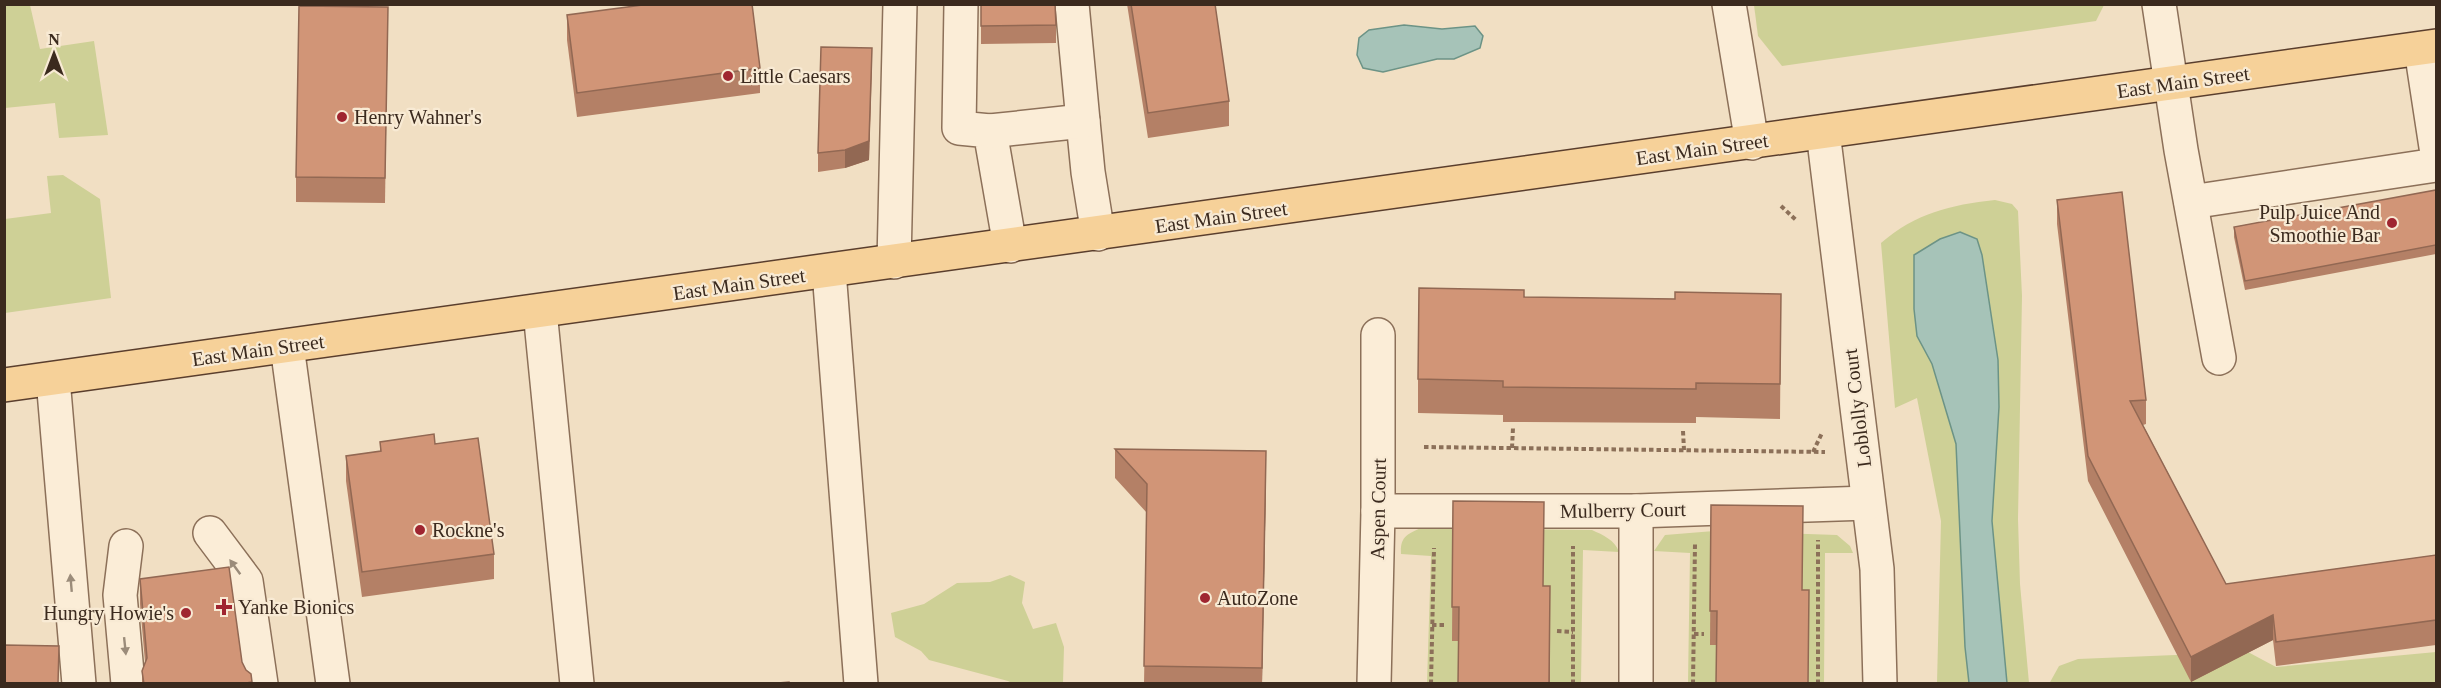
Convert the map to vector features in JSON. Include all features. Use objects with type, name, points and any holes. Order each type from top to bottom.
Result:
[{"type":"main road","name":"East Main Street","points":[[4,385],[2429,48]]},
{"type":"lane","points":[[894,262],[900,4]]},
{"type":"lane","points":[[961,4],[959,128],[990,131],[1083,121]]},
{"type":"lane","points":[[1072,4],[1088,172],[1098,234]]},
{"type":"lane","points":[[1729,4],[1752,143]]},
{"type":"lane","points":[[2159,4],[2170,84],[2220,358]]},
{"type":"lane","points":[[2429,48],[2436,147]]},
{"type":"lane","points":[[990,131],[1010,246]]},
{"type":"lane","name":"Loblolly Court","points":[[1823,132],[1877,569],[1880,684]]},
{"type":"lane","points":[[2191,202],[2436,165]]},
{"type":"lane","points":[[829,271],[861,684]]},
{"type":"lane","points":[[540,311],[577,684]]},
{"type":"lane","name":"Aspen Court","points":[[1374,684],[1378,511],[1378,335]]},
{"type":"lane","points":[[287,346],[333,684]]},
{"type":"lane","points":[[53,379],[79,684]]},
{"type":"lane","name":"Mulberry Court","points":[[1378,511],[1636,511],[1868,503]]},
{"type":"lane","points":[[1635,684],[1636,511]]},
{"type":"lane","points":[[210,533],[246,581],[261,684]]},
{"type":"lane","points":[[126,546],[120,595],[128,684]]},
{"type":"path","points":[[1512,448],[1513,428]]},
{"type":"path","points":[[1683,431],[1684,450]]},
{"type":"path","points":[[1424,447],[1837,453]]},
{"type":"path","points":[[1573,684],[1574,535]]},
{"type":"path","points":[[1693,684],[1695,540]]},
{"type":"path","points":[[1807,540],[1818,540],[1818,684]]},
{"type":"path","points":[[1431,684],[1434,542]]},
{"type":"path","points":[[1432,625],[1446,625]]},
{"type":"path","points":[[1557,631],[1573,632]]},
{"type":"path","points":[[1694,634],[1704,634]]},
{"type":"green space","points":[[5,4],[30,5],[40,49],[94,41],[108,135],[59,138],[55,103],[5,108]]},
{"type":"green space","points":[[1754,4],[2104,5],[2096,21],[1782,66],[1758,36]]},
{"type":"green space","points":[[63,175],[100,199],[111,298],[5,313],[5,219],[51,213],[47,176]]},
{"type":"green space","points":[[1995,200],[2012,204],[2018,211],[2022,296],[2018,519],[2020,584],[2029,683],[1937,683],[1941,521],[1917,398],[1895,408],[1881,243],[1907,224],[1934,212]]},
{"type":"green space","points":[[1421,528],[1592,530],[1612,541],[1619,552],[1583,550],[1581,683],[1427,683],[1431,556],[1401,554],[1405,537]]},
{"type":"green space","points":[[1714,531],[1837,535],[1850,546],[1853,553],[1825,553],[1824,683],[1688,683],[1690,553],[1654,551],[1665,535]]},
{"type":"green space","points":[[1010,575],[1025,582],[1022,603],[1033,629],[1056,623],[1064,647],[1063,683],[1012,683],[929,660],[921,651],[895,637],[891,613],[924,604],[957,583],[990,582]]},
{"type":"green space","points":[[2248,652],[2276,667],[2436,652],[2436,683],[2049,684],[2059,666],[2078,659]]},
{"type":"shaded area","points":[[1404,25],[1442,29],[1475,26],[1483,36],[1480,48],[1454,59],[1437,59],[1383,72],[1363,68],[1357,55],[1359,38],[1369,30]]},
{"type":"shaded area","points":[[1960,232],[1977,239],[1982,255],[1998,360],[1999,407],[1992,521],[2007,683],[1969,683],[1965,647],[1956,444],[1932,364],[1917,336],[1914,309],[1914,255],[1940,239]]},
{"type":"building","points":[[650,4],[752,4],[760,68],[577,93],[567,15]]},
{"type":"building","points":[[981,4],[1055,4],[1056,25],[981,26]]},
{"type":"building","points":[[1131,4],[1215,4],[1229,101],[1148,113]]},
{"type":"building","name":"Henry Wahner's","points":[[299,6],[388,7],[385,178],[296,177]]},
{"type":"building","points":[[821,47],[872,48],[869,141],[845,150],[818,153]]},
{"type":"building","points":[[2436,190],[2436,245],[2245,281],[2234,227]]},
{"type":"building","points":[[2122,192],[2146,400],[2130,401],[2226,584],[2436,555],[2436,620],[2276,642],[2273,615],[2191,657],[2088,456],[2057,200]]},
{"type":"building","points":[[1419,288],[1524,290],[1524,297],[1675,299],[1675,292],[1781,294],[1780,384],[1696,383],[1696,389],[1503,387],[1503,381],[1418,379]]},
{"type":"building","name":"Rockne's","points":[[434,434],[435,444],[478,438],[494,554],[362,572],[346,456],[381,451],[380,442]]},
{"type":"building","name":"AutoZone","points":[[1115,449],[1266,451],[1262,668],[1144,666],[1147,484]]},
{"type":"building","points":[[1453,501],[1544,502],[1543,586],[1550,586],[1549,684],[1458,684],[1459,607],[1452,607]]},
{"type":"building","points":[[1711,505],[1803,506],[1802,590],[1809,590],[1808,684],[1716,684],[1717,611],[1710,611]]},
{"type":"building","points":[[229,567],[242,662],[251,674],[252,682],[144,684],[142,671],[147,658],[140,579]]},
{"type":"building","points":[[4,645],[59,646],[58,684],[4,684]]},
{"type":"building","points":[[789,682],[789,684],[766,684]]},
{"type":"place","name":"Little Caesars","points":[[728,76]]},
{"type":"place","name":"Henry Wahner's","points":[[342,117]]},
{"type":"place","name":"Pulp Juice And Smoothie Bar","points":[[2392,223]]},
{"type":"place","name":"Rockne's","points":[[420,530]]},
{"type":"place","name":"AutoZone","points":[[1205,598]]},
{"type":"place","name":"Yanke Bionics","points":[[224,607]]},
{"type":"place","name":"Hungry Howie's","points":[[186,613]]}]
